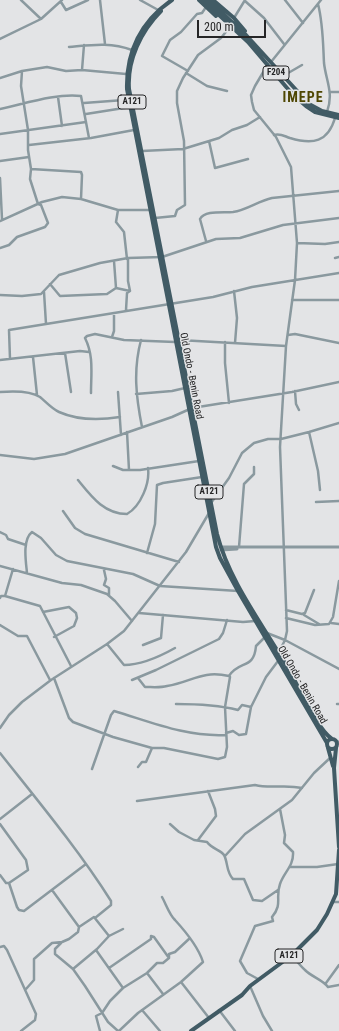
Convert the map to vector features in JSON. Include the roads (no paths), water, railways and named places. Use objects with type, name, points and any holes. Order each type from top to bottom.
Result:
[{"type":"main road","name":"Old Ondo - Benin Road","points":[[172,0],[145,25],[132,50],[126,74],[130,107],[134,130],[141,154],[149,210],[153,217],[153,224],[211,504],[211,511]]},
{"type":"main road","name":"Old Ondo - Benin Road","points":[[160,257],[129,89],[130,71],[133,56],[142,36],[160,10],[175,0]]},
{"type":"main road","points":[[199,0],[235,34],[245,37]]},
{"type":"main road","name":"F204","points":[[203,0],[221,14]]},
{"type":"main road","name":"F204","points":[[208,0],[309,104],[327,112],[339,115]]},
{"type":"main road","points":[[213,0],[242,26],[245,37]]},
{"type":"main road","name":"F204","points":[[270,63],[294,95],[306,106],[315,112],[337,118]]},
{"type":"main road","name":"Old Ondo - Benin Road","points":[[177,341],[185,388],[191,409],[202,477],[219,549],[238,591],[255,621],[267,635],[279,661],[328,746],[330,758],[334,768]]},
{"type":"main road","name":"Old Ondo - Benin Road","points":[[219,549],[321,728],[337,745],[334,768],[339,847]]},
{"type":"main road","points":[[332,739],[328,746],[331,750],[337,745]]},
{"type":"main road","name":"A121","points":[[191,1031],[242,994],[258,979],[292,955],[320,926],[338,894],[339,850]]},
{"type":"street","points":[[21,0],[41,19]]},
{"type":"street","points":[[56,0],[61,2],[66,10],[88,0]]},
{"type":"street","points":[[100,0],[105,44]]},
{"type":"street","points":[[140,0],[160,10]]},
{"type":"street","points":[[234,18],[245,0],[264,18],[284,44]]},
{"type":"street","points":[[285,0],[303,22]]},
{"type":"street","points":[[278,652],[287,634],[280,471],[286,346],[295,280],[297,243],[291,167],[274,135],[254,110],[251,95],[258,80],[284,44],[321,0]]},
{"type":"street","points":[[0,39],[41,19],[61,2]]},
{"type":"street","points":[[318,4],[322,20],[325,66],[330,92],[327,112]]},
{"type":"street","points":[[206,7],[202,13],[197,14],[181,32],[170,40],[162,56],[207,86],[227,91]]},
{"type":"street","points":[[153,217],[175,216],[177,210],[184,205],[184,141],[177,96],[179,85],[198,55],[221,38],[229,28]]},
{"type":"street","points":[[69,47],[114,44],[132,50]]},
{"type":"street","points":[[82,70],[84,45]]},
{"type":"street","points":[[283,76],[302,65]]},
{"type":"street","points":[[0,78],[22,71],[47,67],[66,71],[82,70],[126,74]]},
{"type":"street","points":[[0,248],[9,245],[17,237],[47,226],[46,215],[41,205],[38,204],[31,182],[28,130],[24,103],[22,71]]},
{"type":"street","points":[[330,92],[339,92]]},
{"type":"street","points":[[0,109],[58,97],[81,96],[84,103],[89,138]]},
{"type":"street","points":[[58,97],[62,126]]},
{"type":"street","points":[[84,103],[124,100],[124,108]]},
{"type":"street","points":[[86,114],[130,107]]},
{"type":"street","points":[[141,154],[183,149],[209,141],[247,125],[260,117]]},
{"type":"street","points":[[274,135],[280,134],[302,140],[322,139],[330,132],[337,118]]},
{"type":"street","points":[[0,134],[86,122]]},
{"type":"street","points":[[29,145],[89,138],[134,130]]},
{"type":"street","points":[[209,141],[214,168],[248,158]]},
{"type":"street","points":[[0,161],[29,157]]},
{"type":"street","points":[[31,169],[80,172],[82,175],[81,199]]},
{"type":"street","points":[[0,178],[1,220],[38,204],[62,197],[81,199],[118,210],[149,210]]},
{"type":"street","points":[[206,241],[200,219],[202,216],[209,213],[218,214],[246,209],[264,199],[339,191]]},
{"type":"street","points":[[118,210],[116,222],[123,229],[130,290],[127,293],[126,311]]},
{"type":"street","points":[[0,295],[22,296],[41,294],[59,276],[100,263],[127,258],[160,257],[206,241],[240,238],[295,223],[339,218]]},
{"type":"street","points":[[297,243],[325,244],[339,242]]},
{"type":"street","points":[[335,258],[339,257]]},
{"type":"street","points":[[114,261],[116,288]]},
{"type":"street","points":[[10,359],[8,330],[213,297],[234,291],[339,273]]},
{"type":"street","points":[[50,284],[60,296],[107,294],[116,288],[130,290]]},
{"type":"street","points":[[44,291],[46,324]]},
{"type":"street","points":[[234,291],[237,318],[235,343]]},
{"type":"street","points":[[292,300],[339,300]]},
{"type":"street","points":[[112,337],[114,332],[114,313]]},
{"type":"street","points":[[91,392],[93,365],[85,338],[95,334],[141,340],[226,342],[286,346]]},
{"type":"street","points":[[288,336],[295,334],[339,343]]},
{"type":"street","points":[[141,340],[137,364],[136,394],[142,427]]},
{"type":"street","points":[[226,342],[225,363],[229,403]]},
{"type":"street","points":[[0,360],[80,351],[90,352]]},
{"type":"street","points":[[65,353],[70,392]]},
{"type":"street","points":[[33,357],[37,380],[37,395]]},
{"type":"street","points":[[0,455],[34,459],[70,453],[191,409],[295,392],[339,382]]},
{"type":"street","points":[[136,394],[172,391],[185,388]]},
{"type":"street","points":[[0,392],[22,392],[37,395],[55,410],[67,415],[94,419],[120,417]]},
{"type":"street","points":[[118,392],[121,435]]},
{"type":"street","points":[[295,392],[296,404],[299,410]]},
{"type":"street","points":[[211,504],[247,448],[262,440],[281,438],[309,432],[339,423]]},
{"type":"street","points":[[127,432],[128,470]]},
{"type":"street","points":[[309,432],[318,471],[320,490]]},
{"type":"street","points":[[113,466],[128,470],[140,470],[199,461]]},
{"type":"street","points":[[240,547],[244,484],[254,474],[254,467]]},
{"type":"street","points":[[78,480],[92,497],[106,509],[127,514],[146,488],[148,468]]},
{"type":"street","points":[[147,553],[155,524],[157,486],[163,483],[202,477]]},
{"type":"street","points":[[316,502],[339,501]]},
{"type":"street","points":[[62,511],[75,528],[85,534],[179,562]]},
{"type":"street","points":[[0,728],[15,708],[52,679],[107,644],[124,631],[179,562],[211,511]]},
{"type":"street","points":[[0,532],[6,535],[8,539],[26,545]]},
{"type":"street","points":[[27,573],[26,545],[30,533],[34,532],[56,555],[67,561],[133,574],[160,586],[238,591]]},
{"type":"street","points":[[219,549],[240,547],[339,547]]},
{"type":"street","points":[[0,566],[62,583],[81,585],[109,595],[132,621]]},
{"type":"street","points":[[5,596],[12,569]]},
{"type":"street","points":[[104,569],[106,579],[104,585],[109,588],[109,595]]},
{"type":"street","points":[[330,623],[339,581]]},
{"type":"street","points":[[304,614],[307,612],[314,590]]},
{"type":"street","points":[[0,598],[0,596],[5,596],[39,606],[54,637],[71,666]]},
{"type":"street","points":[[43,612],[69,607],[76,613],[77,618],[74,626],[54,637]]},
{"type":"street","points":[[286,610],[304,614],[319,624]]},
{"type":"street","points":[[139,613],[255,621]]},
{"type":"street","points":[[142,645],[161,638],[163,615]]},
{"type":"street","points":[[286,618],[315,625],[330,623],[339,624]]},
{"type":"street","points":[[132,680],[218,640],[224,632],[228,620]]},
{"type":"street","points":[[0,625],[18,636],[27,636],[52,679],[71,720],[104,733],[152,748],[223,758],[227,750],[225,707],[229,676],[231,672],[252,661],[256,646],[267,635],[285,640],[339,669]]},
{"type":"street","points":[[107,644],[124,665],[133,665],[154,658],[175,648]]},
{"type":"street","points":[[92,769],[104,733],[114,710],[176,730],[196,734],[226,734],[234,731],[239,735],[246,734],[251,708],[266,677],[279,661]]},
{"type":"street","points":[[138,678],[145,687],[156,687],[167,686],[201,675],[216,674],[229,676]]},
{"type":"street","points":[[176,704],[197,704],[238,710],[242,705],[251,708]]},
{"type":"street","points":[[138,767],[142,762],[146,762],[152,748]]},
{"type":"street","points":[[0,753],[47,811],[86,864],[112,903],[95,918],[94,917],[79,927],[74,935],[62,942],[55,949],[54,954],[73,969],[90,992],[102,1013],[119,1031],[142,1010],[181,982],[203,962],[201,955],[183,927],[174,919],[162,897]]},
{"type":"street","points":[[225,856],[245,834],[292,800],[330,758]]},
{"type":"street","points":[[137,801],[255,786],[267,788],[287,785],[302,788]]},
{"type":"street","points":[[198,840],[216,816],[208,791]]},
{"type":"street","points":[[0,819],[32,794]]},
{"type":"street","points":[[258,979],[247,973],[240,963],[240,959],[246,951],[255,926],[273,921],[272,917],[279,908],[278,890],[282,876],[291,867],[293,852],[284,843],[283,823],[280,809]]},
{"type":"street","points":[[0,824],[26,860],[29,867],[28,870],[9,883]]},
{"type":"street","points":[[170,824],[179,832],[194,840],[207,842],[211,848],[219,851],[225,856],[230,875],[233,879],[244,878],[253,900],[262,901],[278,890]]},
{"type":"street","points":[[0,875],[6,883],[9,883],[17,907],[21,911],[86,864]]},
{"type":"street","points":[[291,867],[317,867],[339,864]]},
{"type":"street","points":[[52,890],[79,927]]},
{"type":"street","points":[[333,902],[339,902]]},
{"type":"street","points":[[95,918],[109,936]]},
{"type":"street","points":[[73,969],[96,950],[109,936],[123,929]]},
{"type":"street","points":[[109,968],[151,939],[151,936],[154,937],[169,958]]},
{"type":"street","points":[[100,1031],[95,1019],[97,1014],[102,1013],[110,1001],[123,988],[147,973],[157,963],[163,963],[169,958],[169,954],[175,952],[190,938]]},
{"type":"street","points":[[26,989],[34,980],[34,959],[52,943],[62,942]]},
{"type":"street","points":[[0,947],[5,947],[26,989],[36,1019],[21,1031]]},
{"type":"street","points":[[96,950],[123,988]]},
{"type":"street","points":[[292,955],[304,970],[316,979],[326,983],[328,987],[339,985]]},
{"type":"street","points":[[326,983],[339,965]]},
{"type":"street","points":[[147,973],[163,994]]},
{"type":"street","points":[[181,982],[209,1018]]},
{"type":"street","points":[[250,986],[263,1016],[272,1031]]},
{"type":"street","points":[[142,1010],[160,1031]]},
{"type":"street","points":[[219,1010],[235,1031]]},
{"type":"district","name":"IMEPE","points":[[303,98]]}]
